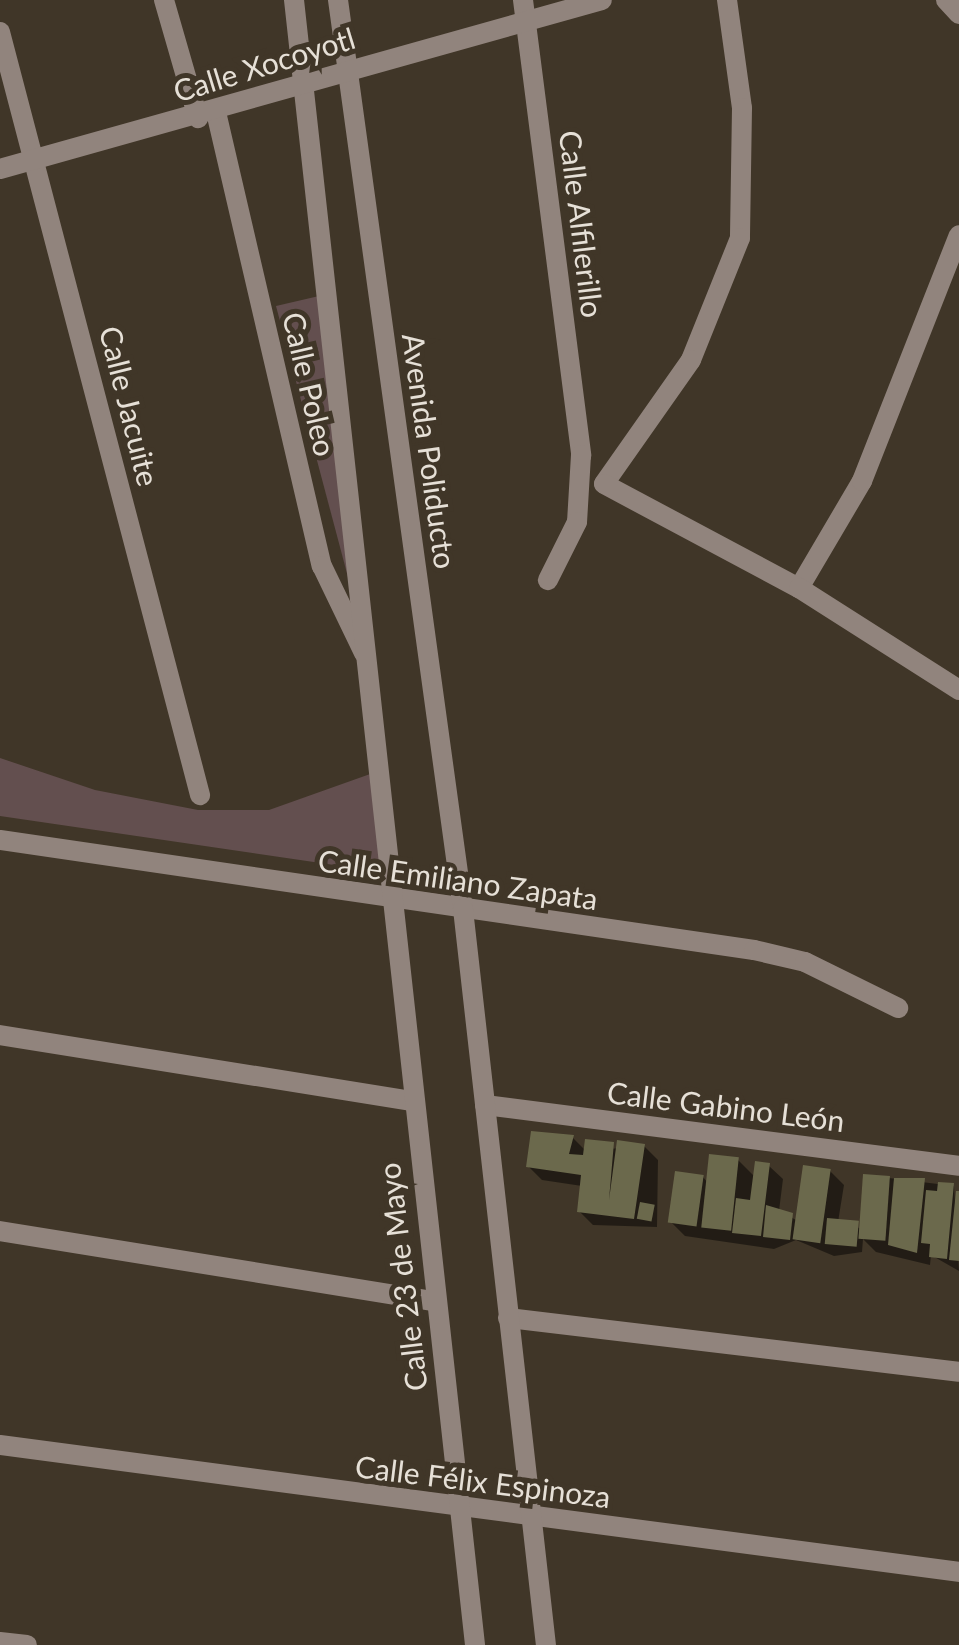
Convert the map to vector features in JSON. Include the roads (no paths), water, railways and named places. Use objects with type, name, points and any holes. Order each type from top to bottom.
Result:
[{"type":"street","name":"Calle Poleo","points":[[164,0],[207,115],[322,566],[368,662]]},
{"type":"street","points":[[294,0],[368,662],[390,902]]},
{"type":"street","name":"Avenida Poliducto","points":[[338,0],[464,909]]},
{"type":"street","name":"Calle Alfilerillo","points":[[523,0],[581,456],[577,522],[548,580]]},
{"type":"street","name":"Calle Xocoyotl","points":[[0,168],[207,115],[347,68],[602,0]]},
{"type":"street","points":[[604,484],[691,360],[740,238],[742,108],[728,0]]},
{"type":"street","points":[[946,0],[959,14]]},
{"type":"street","name":"Calle Jacuite","points":[[0,32],[200,795]]},
{"type":"street","points":[[799,588],[862,482],[959,235]]},
{"type":"street","points":[[581,456],[604,484],[799,588],[959,690]]},
{"type":"street","name":"Calle Emiliano Zapata","points":[[0,840],[390,902],[754,950],[805,962],[898,1008]]},
{"type":"street","name":"Calle 23 de Mayo","points":[[390,902],[476,1645]]},
{"type":"street","points":[[464,909],[546,1645]]},
{"type":"street","points":[[0,1035],[412,1101]]},
{"type":"street","name":"Calle Gabino León","points":[[485,1105],[959,1166]]},
{"type":"street","points":[[0,1232],[436,1302]]},
{"type":"street","points":[[508,1318],[959,1372]]},
{"type":"street","name":"Calle Félix Espinoza","points":[[0,1444],[460,1512],[959,1572]]},
{"type":"street","points":[[0,1642],[27,1645]]}]
